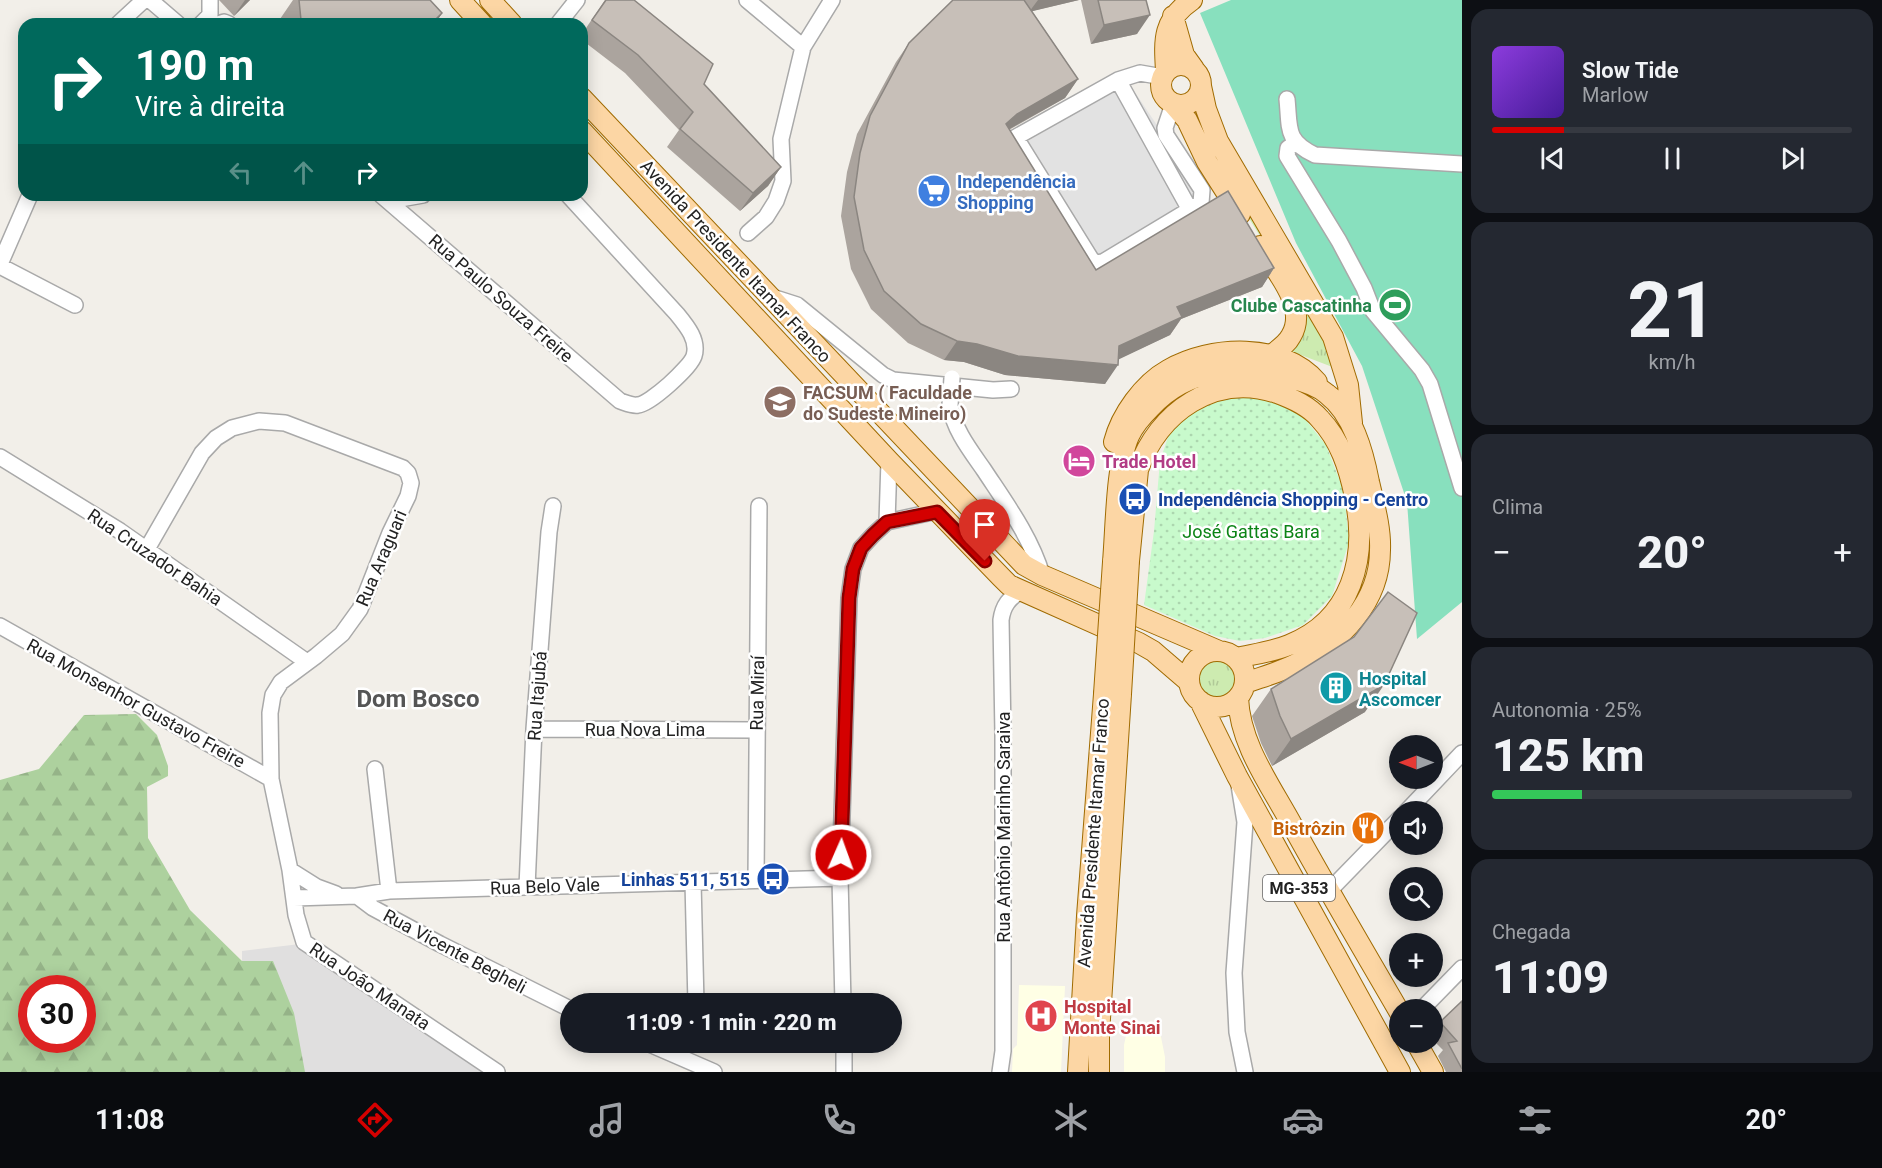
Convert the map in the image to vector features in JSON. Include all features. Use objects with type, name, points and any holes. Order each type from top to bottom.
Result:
[{"type":"main road","points":[[460,0],[476,18]]},
{"type":"main road","points":[[490,0],[506,18]]},
{"type":"main road","points":[[1165,74],[1164,41],[1173,16],[1192,0]]},
{"type":"main road","points":[[1173,16],[1184,55],[1198,77],[1206,109],[1218,141],[1333,337],[1347,385],[1352,426]]},
{"type":"main road","points":[[1198,77],[1183,65],[1171,68],[1161,83],[1164,95],[1187,120],[1207,162],[1290,295],[1296,310],[1297,325],[1291,338],[1270,356]]},
{"type":"main road","points":[[1173,104],[1186,105],[1197,97],[1198,77]]},
{"type":"main road","name":"Avenida Presidente Itamar Franco","points":[[588,104],[1015,556],[1024,565],[1042,575],[1228,654],[1269,652],[1290,644],[1311,634],[1329,618],[1345,599],[1354,578],[1359,548],[1359,518],[1336,438],[1320,418],[1291,398],[1268,390],[1251,388],[1218,390],[1191,401],[1175,413],[1155,435],[1143,456],[1138,470],[1121,561],[1112,694],[1099,1072]]},
{"type":"main road","name":"Avenida Presidente Itamar Franco","points":[[588,137],[889,461],[1009,585],[1139,643],[1153,651],[1189,682]]},
{"type":"main road","points":[[1115,537],[1108,486],[1109,459],[1115,438],[1138,398],[1166,371],[1203,356],[1254,352],[1284,359],[1308,371],[1326,393]]},
{"type":"main road","name":"Avenida Presidente Itamar Franco","points":[[1121,561],[1115,537],[1121,464],[1129,436],[1141,417],[1168,390],[1202,374],[1224,370],[1263,370],[1314,386],[1326,393],[1344,411],[1352,426],[1368,475],[1381,549],[1377,577],[1370,598],[1343,631],[1314,654],[1241,691]]},
{"type":"main road","points":[[1189,682],[1197,659],[1204,654],[1228,654]]},
{"type":"main road","name":"MG-353","points":[[1228,654],[1242,665],[1245,674],[1239,715],[1248,745],[1329,892],[1396,999]]},
{"type":"main road","name":"MG-353","points":[[1189,682],[1237,776],[1400,1072]]},
{"type":"main road","points":[[1200,701],[1215,707],[1232,703],[1241,691]]},
{"type":"main road","name":"Avenida Presidente Itamar Franco","points":[[1078,1072],[1085,940],[1112,694]]},
{"type":"main road","points":[[1422,1053],[1433,1072]]},
{"type":"street","points":[[124,18],[144,0]]},
{"type":"street","points":[[150,0],[171,18]]},
{"type":"street","points":[[207,18],[210,15],[210,0]]},
{"type":"street","points":[[563,18],[577,0]]},
{"type":"street","points":[[747,0],[803,47]]},
{"type":"street","points":[[748,233],[766,217],[776,201],[783,181],[781,139],[803,47],[831,0]]},
{"type":"street","points":[[1165,74],[1140,73],[1118,80],[1011,140],[1090,259],[1096,264],[1201,203],[1202,190],[1166,135],[1165,128],[1173,104]]},
{"type":"street","points":[[1118,80],[1190,210]]},
{"type":"street","points":[[1287,99],[1291,137],[1301,149],[1314,155],[1462,164]]},
{"type":"street","points":[[1296,143],[1288,148],[1287,156],[1339,241],[1364,288],[1373,311],[1422,370],[1430,384],[1462,488]]},
{"type":"street","points":[[27,201],[0,265],[75,305]]},
{"type":"street","name":"Rua Paulo Souza Freire","points":[[388,201],[620,401],[640,405],[651,399],[687,367],[694,356],[694,342],[689,328],[573,201]]},
{"type":"street","points":[[769,296],[797,305],[883,375],[893,380],[993,390],[1011,388]]},
{"type":"street","points":[[953,373],[950,405],[953,420],[1036,557],[1042,575]]},
{"type":"street","name":"Rua Araguari","points":[[147,549],[202,453],[216,438],[232,428],[259,421],[285,423],[403,468],[408,473],[411,483],[408,496],[390,533],[360,609],[342,634],[281,682],[273,695],[270,712],[271,779],[290,870]]},
{"type":"street","name":"Rua Cruzador Bahia","points":[[0,457],[147,549],[307,662]]},
{"type":"street","points":[[887,522],[889,461]]},
{"type":"street","name":"Rua Itajubá","points":[[527,887],[534,729],[553,506]]},
{"type":"street","name":"Rua Miraí","points":[[756,879],[759,506]]},
{"type":"street","points":[[843,993],[840,878],[849,598],[853,569],[861,548],[887,522],[937,512]]},
{"type":"street","name":"Rua Antônio Marinho Saraiva","points":[[1000,1072],[1003,1051],[1001,620],[1009,599],[1021,590]]},
{"type":"street","name":"Rua Monsenhor Gustavo Freire","points":[[0,626],[271,779]]},
{"type":"street","name":"Rua Nova Lima","points":[[534,729],[756,730]]},
{"type":"street","points":[[1416,801],[1462,753]]},
{"type":"street","points":[[375,769],[389,891]]},
{"type":"street","points":[[1237,776],[1245,822],[1234,973],[1237,1032],[1245,1072]]},
{"type":"street","points":[[1329,892],[1389,829]]},
{"type":"street","name":"Rua Vicente Begheli","points":[[290,870],[317,888],[342,896]]},
{"type":"street","name":"Rua João Manata","points":[[290,870],[296,915],[304,942],[497,1072]]},
{"type":"street","name":"Rua Belo Vale","points":[[357,897],[389,891],[840,878]]},
{"type":"street","points":[[693,882],[696,993]]},
{"type":"street","name":"Rua Vicente Begheli","points":[[294,898],[357,897],[440,944],[560,1004]]},
{"type":"street","points":[[1432,999],[1462,968]]},
{"type":"street","points":[[670,1053],[714,1072]]},
{"type":"street","points":[[844,1053],[844,1072]]},
{"type":"shaded area","points":[[1128,82],[1210,204],[1091,276],[1011,151]]},
{"type":"shaded area","points":[[300,944],[491,1072],[265,1072],[242,1006],[242,951]]},
{"type":"shaded area","name":"Hospital Monte Sinai","points":[[1019,985],[1065,986],[1061,1072],[1012,1072],[1013,1049],[1017,1045]]},
{"type":"shaded area","points":[[1128,1026],[1159,1027],[1165,1057],[1165,1072],[1124,1072],[1124,1045]]},
{"type":"green space","name":"Clube Cascatinha","points":[[1231,0],[1462,0],[1462,602],[1417,639],[1407,502],[1362,366],[1296,243],[1200,13]]},
{"type":"green space","points":[[1200,113],[1328,337],[1335,368],[1288,350],[1293,289],[1245,212],[1191,115]]},
{"type":"green space","name":"José Gattas Bara","points":[[1228,397],[1264,397],[1301,414],[1326,445],[1344,492],[1349,542],[1332,596],[1303,625],[1265,638],[1240,641],[1215,636],[1144,605],[1160,461],[1169,434],[1189,411]]},
{"type":"green space","points":[[1215,657],[1229,663],[1235,677],[1229,691],[1215,697],[1201,691],[1195,677],[1201,663]]},
{"type":"green space","points":[[136,714],[157,735],[168,766],[168,776],[147,787],[148,838],[190,910],[242,961],[273,961],[294,1013],[305,1072],[0,1072],[0,780],[39,769],[84,715]]},
{"type":"building","points":[[299,0],[430,0],[442,13],[437,18],[301,18]]},
{"type":"building","points":[[606,0],[634,0],[713,64],[704,84],[781,167],[753,193],[680,129],[693,112],[638,55],[592,20]]},
{"type":"building","name":"Independência Shopping","points":[[953,0],[1024,0],[1078,79],[1017,114],[1006,124],[1096,270],[1228,191],[1274,268],[1177,307],[1182,317],[1119,346],[1118,365],[1018,356],[977,344],[957,341],[921,324],[884,291],[864,250],[854,197],[860,153],[870,116],[909,43]]},
{"type":"building","points":[[1098,0],[1146,0],[1150,15],[1104,25]]},
{"type":"building","name":"Hospital Ascomcer","points":[[1388,592],[1417,613],[1384,685],[1291,739],[1271,689],[1354,637]]},
{"type":"building","points":[[1462,1001],[1462,1069],[1448,1043],[1457,1041],[1443,1025],[1443,1019]]},
{"type":"place","name":"Independência Shopping","points":[[934,191]]},
{"type":"place","name":"Clube Cascatinha","points":[[1395,305]]},
{"type":"place","name":"FACSUM ( Faculdade do Sudeste Mineiro)","points":[[780,402]]},
{"type":"place","name":"Trade Hotel","points":[[1079,461]]},
{"type":"place","name":"Independência Shopping - Centro","points":[[1135,499]]},
{"type":"place","name":"Hospital Ascomcer","points":[[1336,688]]},
{"type":"place","name":"Bistrôzin","points":[[1368,828]]},
{"type":"place","name":"Linhas 511, 515","points":[[773,879]]},
{"type":"place","name":"Hospital Monte Sinai","points":[[1041,1016]]},
{"type":"district","name":"Dom Bosco","points":[[418,699]]},
{"type":"route","points":[[841,855],[849,598],[853,569],[861,548],[887,522],[937,512],[985,561]]}]
